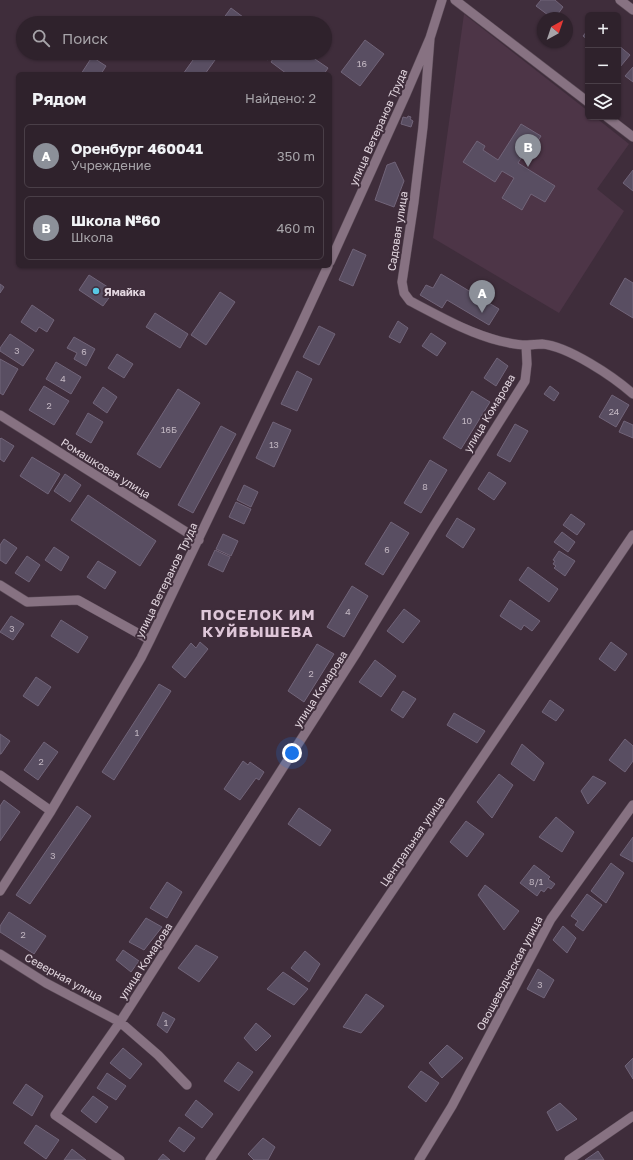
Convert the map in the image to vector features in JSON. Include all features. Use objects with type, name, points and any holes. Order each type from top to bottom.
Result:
[{"type":"street","name":"улица Ветеранов Труда","points":[[332,258],[430,38],[442,0]]},
{"type":"street","points":[[455,0],[585,100]]},
{"type":"street","points":[[620,0],[633,10]]},
{"type":"street","name":"Садовая улица","points":[[430,38],[423,128],[402,282],[404,293],[410,301],[469,332],[501,341],[526,345],[543,344],[562,349],[594,366],[633,394]]},
{"type":"street","points":[[611,120],[633,137]]},
{"type":"street","name":"улица Ветеранов Труда","points":[[0,891],[51,811],[141,658],[199,540],[327,268]]},
{"type":"street","name":"улица Комарова","points":[[120,1160],[55,1115],[120,1022],[357,652],[525,381],[527,364],[526,345]]},
{"type":"street","name":"Ромашковая улица","points":[[0,415],[199,540]]},
{"type":"street","name":"Центральная улица","points":[[210,1160],[633,535]]},
{"type":"street","points":[[0,585],[27,602],[78,600],[150,640]]},
{"type":"street","points":[[0,775],[51,811]]},
{"type":"street","name":"Овощеводческая улица","points":[[419,1160],[452,1106],[551,919],[633,805]]},
{"type":"street","name":"Северная улица","points":[[0,954],[46,983],[120,1022],[158,1055],[187,1085]]},
{"type":"street","points":[[569,1160],[633,1116]]},
{"type":"shaded area","points":[[464,14],[585,109],[585,120],[599,120],[629,144],[597,189],[624,211],[559,313],[433,238]]},
{"type":"building","points":[[541,0],[555,0],[563,7],[559,12],[544,12],[536,6]]},
{"type":"building","points":[[231,8],[242,16],[225,16]]},
{"type":"building","points":[[365,40],[384,54],[360,86],[341,72]]},
{"type":"building","points":[[621,48],[630,55],[621,66]]},
{"type":"building","points":[[90,60],[97,60],[106,66],[102,72],[82,72]]},
{"type":"building","points":[[193,60],[215,60],[206,72],[184,72]]},
{"type":"building","points":[[272,60],[316,60],[328,68],[325,72],[284,72],[271,62]]},
{"type":"building","points":[[633,67],[633,82],[625,76]]},
{"type":"building","points":[[408,116],[411,117],[410,119],[413,121],[411,127],[401,124],[403,117],[407,118]]},
{"type":"building","points":[[521,124],[541,136],[534,147],[530,144],[518,163],[555,186],[545,202],[531,194],[522,210],[502,198],[514,178],[502,171],[495,182],[463,162],[477,141],[485,146],[483,150],[498,160]]},
{"type":"building","points":[[395,162],[404,181],[394,207],[375,200],[387,165]]},
{"type":"building","points":[[633,170],[633,191],[623,183]]},
{"type":"building","points":[[353,249],[366,255],[353,286],[339,280]]},
{"type":"building","points":[[441,274],[499,309],[489,325],[447,300],[442,308],[420,295],[426,285],[433,288]]},
{"type":"building","name":"Ямайка","points":[[89,275],[114,291],[103,306],[79,290]]},
{"type":"building","points":[[625,278],[633,283],[633,318],[610,304]]},
{"type":"building","points":[[0,284],[4,287],[0,293]]},
{"type":"building","points":[[220,292],[235,302],[206,345],[191,335]]},
{"type":"building","points":[[32,305],[54,320],[47,332],[39,327],[36,332],[21,322]]},
{"type":"building","points":[[155,313],[188,334],[180,348],[146,327]]},
{"type":"building","points":[[398,321],[408,328],[400,343],[389,337]]},
{"type":"building","points":[[319,326],[335,334],[319,365],[303,357]]},
{"type":"building","points":[[431,333],[446,343],[437,356],[422,346]]},
{"type":"building","points":[[10,334],[34,350],[23,366],[0,351],[0,348]]},
{"type":"building","points":[[74,337],[95,349],[86,366],[74,359],[77,353],[67,348]]},
{"type":"building","points":[[117,354],[133,364],[124,378],[108,368]]},
{"type":"building","points":[[497,358],[508,366],[496,386],[484,378]]},
{"type":"building","points":[[0,359],[18,369],[3,395],[0,393]]},
{"type":"building","points":[[56,362],[81,377],[71,394],[46,379]]},
{"type":"building","points":[[297,371],[312,379],[297,411],[281,404]]},
{"type":"building","points":[[44,386],[69,401],[54,425],[29,410]]},
{"type":"building","points":[[550,386],[559,393],[554,401],[544,394]]},
{"type":"building","points":[[103,387],[117,397],[107,413],[93,403]]},
{"type":"building","points":[[178,389],[200,403],[160,468],[137,454]]},
{"type":"building","points":[[472,391],[490,402],[461,449],[443,438]]},
{"type":"building","points":[[612,395],[629,405],[616,427],[599,417]]},
{"type":"building","points":[[88,413],[103,422],[91,443],[76,434]]},
{"type":"building","points":[[624,421],[633,425],[633,438],[619,432]]},
{"type":"building","points":[[273,422],[291,430],[274,467],[256,458]]},
{"type":"building","points":[[515,424],[528,431],[510,462],[497,455]]},
{"type":"building","points":[[221,426],[236,434],[193,513],[178,505]]},
{"type":"building","points":[[1,438],[14,446],[4,462],[0,459]]},
{"type":"building","points":[[32,457],[60,474],[48,494],[20,476]]},
{"type":"building","points":[[430,460],[447,470],[421,513],[404,503]]},
{"type":"building","points":[[489,472],[506,483],[494,500],[478,489]]},
{"type":"building","points":[[65,474],[81,485],[70,502],[54,491]]},
{"type":"building","points":[[244,485],[258,492],[251,507],[237,500]]},
{"type":"building","points":[[88,495],[156,541],[140,566],[71,520]]},
{"type":"building","points":[[236,502],[251,509],[244,524],[229,517]]},
{"type":"building","points":[[571,514],[585,524],[577,535],[563,525]]},
{"type":"building","points":[[457,518],[475,529],[463,548],[446,536]]},
{"type":"building","points":[[391,522],[409,533],[383,575],[365,564]]},
{"type":"building","points":[[562,532],[575,542],[568,552],[554,542]]},
{"type":"building","points":[[223,534],[238,541],[231,556],[216,549]]},
{"type":"building","points":[[4,539],[17,548],[6,564],[0,560],[0,545]]},
{"type":"building","points":[[54,547],[69,557],[61,571],[45,560]]},
{"type":"building","points":[[215,550],[230,557],[223,572],[208,565]]},
{"type":"building","points":[[559,551],[575,561],[565,576],[554,568],[556,566],[553,564],[555,561],[553,560]]},
{"type":"building","points":[[27,556],[40,565],[29,582],[15,573]]},
{"type":"building","points":[[98,561],[116,572],[105,589],[87,577]]},
{"type":"building","points":[[528,567],[558,589],[549,602],[519,580]]},
{"type":"building","points":[[352,586],[368,596],[344,637],[327,627]]},
{"type":"building","points":[[510,600],[540,621],[532,631],[524,625],[521,630],[500,616]]},
{"type":"building","points":[[404,609],[420,621],[403,643],[387,631]]},
{"type":"building","points":[[11,616],[24,624],[13,640],[0,632]]},
{"type":"building","points":[[61,620],[88,637],[78,653],[51,636]]},
{"type":"building","points":[[200,642],[208,649],[185,678],[172,667],[191,643],[196,648]]},
{"type":"building","points":[[611,642],[627,654],[615,671],[599,659]]},
{"type":"building","points":[[317,644],[334,654],[304,702],[288,691]]},
{"type":"building","points":[[375,660],[396,676],[381,697],[359,682]]},
{"type":"building","points":[[36,677],[51,687],[38,706],[23,696]]},
{"type":"building","points":[[159,684],[171,691],[114,780],[102,772]]},
{"type":"building","points":[[403,691],[416,699],[403,718],[391,710]]},
{"type":"building","points":[[550,700],[564,710],[556,721],[542,712]]},
{"type":"building","points":[[454,713],[485,731],[477,743],[447,725]]},
{"type":"building","points":[[0,734],[10,741],[1,754],[0,754]]},
{"type":"building","points":[[625,739],[633,746],[633,761],[625,772],[609,760]]},
{"type":"building","points":[[44,742],[58,752],[38,780],[24,770]]},
{"type":"building","points":[[522,744],[544,763],[534,781],[511,764]]},
{"type":"building","points":[[243,761],[248,765],[250,762],[264,772],[259,780],[256,778],[240,800],[224,789]]},
{"type":"building","points":[[499,774],[513,785],[492,818],[477,802]]},
{"type":"building","points":[[593,776],[606,783],[588,804],[581,791]]},
{"type":"building","points":[[4,800],[20,812],[0,841],[0,806]]},
{"type":"building","points":[[77,806],[91,816],[30,904],[16,895]]},
{"type":"building","points":[[299,808],[331,830],[320,846],[288,824]]},
{"type":"building","points":[[556,817],[574,832],[562,852],[539,837]]},
{"type":"building","points":[[466,821],[484,834],[467,857],[450,842]]},
{"type":"building","points":[[633,837],[633,862],[620,855]]},
{"type":"building","points":[[611,863],[624,873],[606,903],[591,891]]},
{"type":"building","points":[[534,865],[550,877],[548,879],[555,884],[551,889],[548,887],[544,892],[541,890],[537,896],[520,883]]},
{"type":"building","points":[[167,882],[182,892],[167,918],[150,908]]},
{"type":"building","points":[[485,885],[519,911],[504,930],[478,895]]},
{"type":"building","points":[[587,894],[602,905],[583,931],[575,925],[578,921],[571,916]]},
{"type":"building","points":[[9,912],[46,936],[34,954],[0,932],[0,926]]},
{"type":"building","points":[[146,918],[162,927],[144,950],[129,942]]},
{"type":"building","points":[[563,926],[576,938],[567,953],[553,940]]},
{"type":"building","points":[[196,945],[218,957],[199,982],[178,968]]},
{"type":"building","points":[[123,950],[139,961],[131,972],[116,960]]},
{"type":"building","points":[[305,951],[320,964],[309,982],[291,968]]},
{"type":"building","points":[[538,969],[554,980],[544,998],[527,989]]},
{"type":"building","points":[[283,972],[308,989],[294,1005],[267,989]]},
{"type":"building","points":[[366,994],[384,1006],[361,1033],[343,1027]]},
{"type":"building","points":[[163,1012],[175,1019],[167,1033],[157,1025]]},
{"type":"building","points":[[256,1023],[271,1036],[256,1051],[244,1038]]},
{"type":"building","points":[[447,1045],[463,1058],[442,1078],[429,1063]]},
{"type":"building","points":[[123,1048],[142,1064],[130,1079],[110,1063]]},
{"type":"building","points":[[633,1058],[633,1079],[625,1066]]},
{"type":"building","points":[[238,1062],[253,1072],[239,1091],[224,1081]]},
{"type":"building","points":[[421,1071],[439,1083],[426,1102],[408,1087]]},
{"type":"building","points":[[107,1073],[126,1086],[116,1100],[97,1088]]},
{"type":"building","points":[[26,1084],[43,1096],[32,1116],[13,1103]]},
{"type":"building","points":[[93,1096],[108,1107],[96,1123],[81,1111]]},
{"type":"building","points":[[196,1100],[213,1114],[202,1128],[185,1115]]},
{"type":"building","points":[[560,1103],[577,1119],[557,1131],[547,1112]]},
{"type":"building","points":[[36,1125],[59,1140],[46,1159],[24,1143]]},
{"type":"building","points":[[179,1127],[195,1138],[184,1152],[169,1141]]},
{"type":"building","points":[[263,1138],[275,1147],[268,1160],[254,1160],[248,1154]]},
{"type":"building","points":[[72,1149],[86,1160],[64,1160]]},
{"type":"building","points":[[598,1151],[604,1160],[585,1160]]},
{"type":"building","points":[[163,1154],[170,1160],[158,1160]]},
{"type":"place","name":"Школа №60","points":[[528,167]]},
{"type":"place","name":"Ямайка","points":[[96,291]]},
{"type":"place","name":"Оренбург 460041","points":[[482,313]]},
{"type":"district","name":"ПОСЕЛОК ИМ КУЙБЫШЕВА","points":[[258,622]]}]
